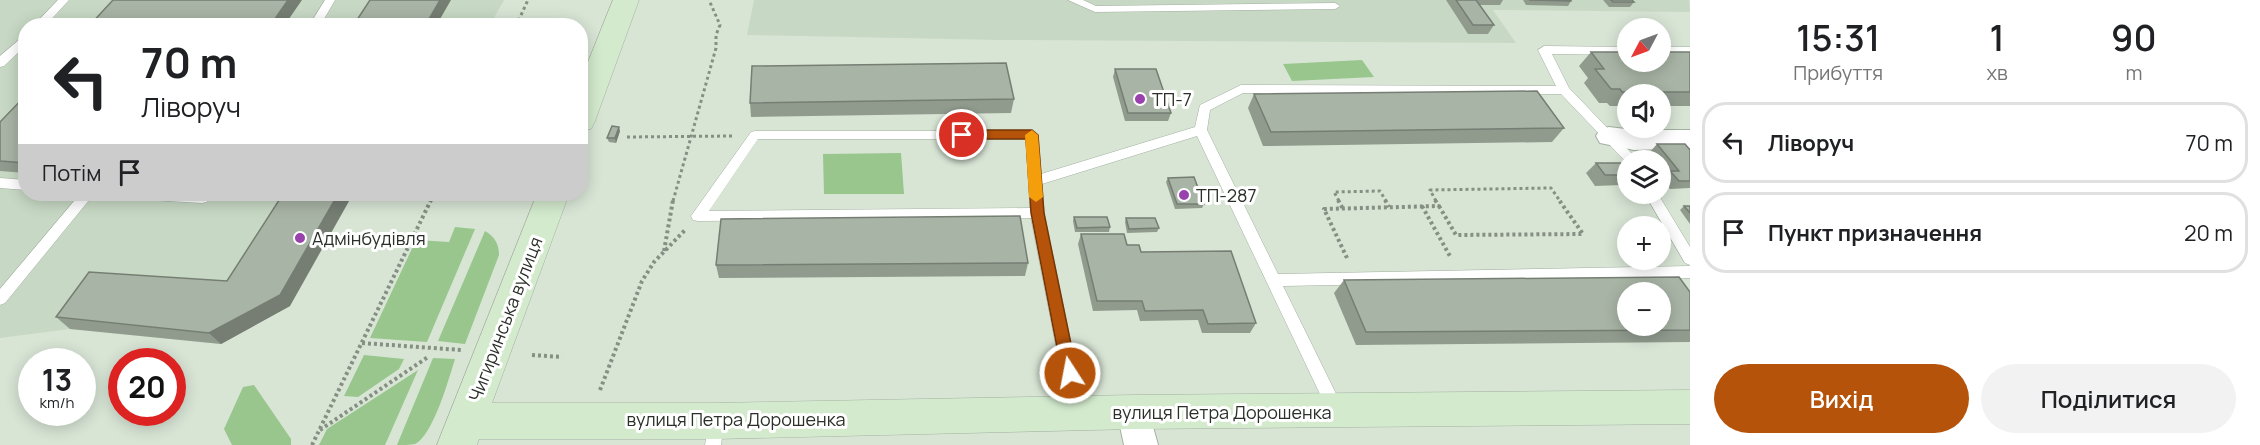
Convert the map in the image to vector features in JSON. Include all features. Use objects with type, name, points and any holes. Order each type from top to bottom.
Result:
[{"type":"main road","points":[[588,100],[626,0]]},
{"type":"main road","name":"Чигиринська вулиця","points":[[462,433],[550,201]]},
{"type":"main road","name":"вулиця Петра Дорошенка","points":[[462,433],[641,419],[715,433],[1078,414],[1137,428],[1337,411],[1690,407]]},
{"type":"street","points":[[1609,135],[1634,140],[1690,139]]},
{"type":"lane","points":[[46,18],[64,0]]},
{"type":"lane","points":[[319,18],[330,0]]},
{"type":"lane","points":[[1073,0],[1095,9],[1335,6]]},
{"type":"lane","points":[[0,63],[18,46]]},
{"type":"lane","points":[[1617,51],[1544,50],[1564,90],[1623,150]]},
{"type":"lane","points":[[1671,51],[1690,51]]},
{"type":"lane","points":[[1337,411],[1201,130],[1204,108],[1241,89],[1564,90]]},
{"type":"lane","points":[[1034,181],[1201,130]]},
{"type":"lane","points":[[698,216],[755,135],[1032,135],[1037,213],[1078,414]]},
{"type":"lane","points":[[0,183],[18,184]]},
{"type":"lane","points":[[0,299],[81,201]]},
{"type":"lane","points":[[1658,204],[1690,259]]},
{"type":"lane","points":[[698,216],[1037,213]]},
{"type":"lane","points":[[1274,280],[1690,272]]},
{"type":"path","points":[[520,18],[528,0]]},
{"type":"path","points":[[664,251],[669,215],[716,48],[716,35],[720,25],[709,0]]},
{"type":"path","points":[[627,137],[755,135]]},
{"type":"path","points":[[1551,188],[1583,234],[1456,235],[1439,206],[1430,190],[1551,188]]},
{"type":"path","points":[[1342,209],[1334,192],[1380,190],[1389,207]]},
{"type":"path","points":[[312,445],[431,201]]},
{"type":"path","points":[[1422,206],[1461,276]]},
{"type":"path","points":[[1357,278],[1324,209],[1439,206]]},
{"type":"path","points":[[597,399],[635,296],[648,271],[698,216]]},
{"type":"path","points":[[362,343],[462,350]]},
{"type":"path","points":[[532,355],[562,357]]},
{"type":"path","points":[[319,431],[428,357]]},
{"type":"shaded area","points":[[0,0],[504,0],[494,18],[18,18],[18,201],[349,201],[290,306],[221,344],[70,329],[0,338]]},
{"type":"shaded area","points":[[754,0],[1689,0],[1690,12],[1493,10],[1516,43],[1000,40],[747,35]]},
{"type":"green space","points":[[1362,60],[1374,77],[1292,81],[1283,64]]},
{"type":"green space","points":[[901,153],[904,194],[824,194],[823,154]]},
{"type":"green space","points":[[455,227],[475,229],[427,342],[370,338],[416,240],[449,242]]},
{"type":"green space","points":[[485,231],[496,241],[499,255],[465,344],[438,341]]},
{"type":"green space","points":[[364,355],[404,359],[399,369],[358,397],[344,396]]},
{"type":"green space","points":[[433,358],[455,359],[434,419],[422,439],[415,444],[397,445]]},
{"type":"green space","points":[[418,370],[385,445],[319,445],[327,429]]},
{"type":"green space","points":[[254,385],[291,439],[291,445],[232,445],[224,429],[243,387]]},
{"type":"building","points":[[113,0],[288,0],[276,18],[96,18]]},
{"type":"building","points":[[370,0],[440,0],[430,18],[358,18]]},
{"type":"building","points":[[1456,0],[1476,0],[1494,25],[1473,25]]},
{"type":"building","points":[[1611,0],[1632,0],[1634,2],[1613,2]]},
{"type":"building","points":[[1591,52],[1617,52],[1617,72],[1671,72],[1671,52],[1690,52],[1690,92],[1671,92],[1671,84],[1617,84],[1617,89],[1611,89],[1595,69],[1604,69]]},
{"type":"building","points":[[1006,63],[1014,99],[750,103],[752,66]]},
{"type":"building","name":"ТП-7","points":[[1115,69],[1156,69],[1171,113],[1128,113]]},
{"type":"building","points":[[1537,91],[1564,128],[1271,132],[1254,94]]},
{"type":"building","points":[[18,103],[18,162],[0,161],[0,122]]},
{"type":"building","points":[[612,126],[619,127],[615,138],[607,138]]},
{"type":"building","points":[[1657,144],[1685,144],[1690,150],[1690,181],[1679,181],[1671,172],[1679,171],[1671,161],[1671,150],[1662,150]]},
{"type":"building","points":[[1596,163],[1617,163],[1617,175],[1605,175]]},
{"type":"building","name":"ТП-287","points":[[1194,177],[1204,204],[1177,204],[1168,178]]},
{"type":"building","name":"Адмінбудівля","points":[[278,201],[334,201],[280,295],[209,333],[56,317],[89,272],[227,281]]},
{"type":"building","points":[[1020,216],[1028,263],[716,265],[721,219]]},
{"type":"building","points":[[1074,217],[1107,217],[1110,227],[1077,228]]},
{"type":"building","points":[[1126,218],[1155,218],[1159,228],[1129,229]]},
{"type":"building","points":[[1081,234],[1124,234],[1127,245],[1139,245],[1141,252],[1231,251],[1256,323],[1208,324],[1203,310],[1145,311],[1142,301],[1097,301]]},
{"type":"building","points":[[1679,277],[1690,292],[1690,330],[1671,330],[1671,282],[1617,282],[1617,330],[1366,332],[1344,280]]},
{"type":"slow traffic","points":[[1032,135],[1036,197]]},
{"type":"place","name":"ТП-7","points":[[1140,99]]},
{"type":"place","name":"ТП-287","points":[[1184,195]]},
{"type":"place","name":"Адмінбудівля","points":[[300,238]]},
{"type":"route","points":[[962,135],[1032,135],[1037,213],[1070,373]]}]
